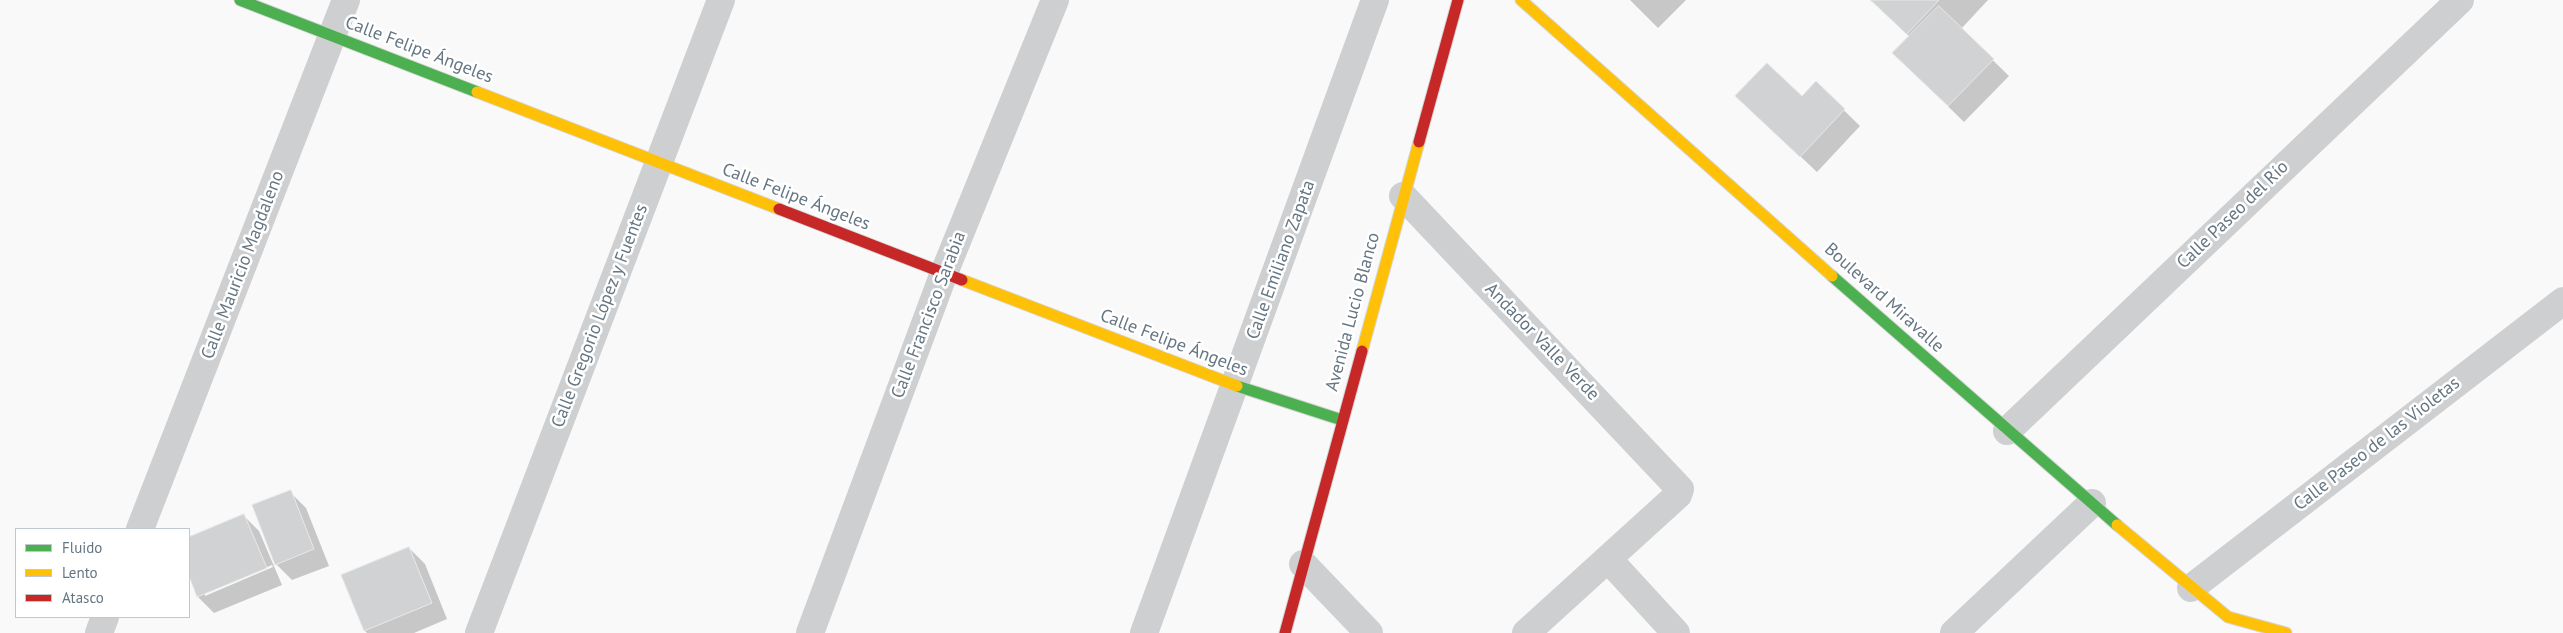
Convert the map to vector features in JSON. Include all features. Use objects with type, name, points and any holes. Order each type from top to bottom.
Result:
[{"type":"street","name":"Calle Felipe Ángeles","points":[[240,0],[1236,386],[1342,420]]},
{"type":"street","name":"Calle Mauricio Magdaleno","points":[[140,528],[346,0]]},
{"type":"street","name":"Calle Gregorio López y Fuentes","points":[[479,633],[721,0]]},
{"type":"street","name":"Calle Francisco Sarabia","points":[[810,633],[944,273],[1055,0]]},
{"type":"street","name":"Calle Emiliano Zapata","points":[[1144,633],[1376,0]]},
{"type":"street","name":"Avenida Lucio Blanco","points":[[1285,633],[1458,0]]},
{"type":"street","name":"Boulevard Miravalle","points":[[1521,0],[2007,430],[2191,588],[2228,617],[2283,632]]},
{"type":"street","name":"Calle Paseo del Río","points":[[2007,430],[2460,0]]},
{"type":"street","name":"Andador Valle Verde","points":[[1403,196],[1680,489],[1678,494],[1608,559]]},
{"type":"street","name":"Calle Paseo de las Violetas","points":[[2191,588],[2563,301]]},
{"type":"street","points":[[1954,633],[2092,503]]},
{"type":"street","points":[[1526,633],[1608,559],[1676,633]]},
{"type":"street","points":[[1303,564],[1368,633]]},
{"type":"street","points":[[2228,617],[2234,633]]},
{"type":"street","points":[[99,633],[105,618]]},
{"type":"building","points":[[1871,0],[1939,0],[1907,34]]},
{"type":"building","points":[[1939,6],[1994,59],[1948,106],[1892,53]]},
{"type":"building","points":[[1767,63],[1802,96],[1816,81],[1845,109],[1800,157],[1735,96]]},
{"type":"building","points":[[291,490],[314,549],[275,565],[252,505]]},
{"type":"building","points":[[244,514],[267,568],[197,597],[190,579],[190,537]]},
{"type":"building","points":[[409,547],[432,603],[364,631],[341,575]]},
{"type":"traffic: fast","points":[[240,0],[477,92]]},
{"type":"traffic: fast","points":[[1832,276],[2117,525]]},
{"type":"traffic: fast","points":[[1237,386],[1342,420]]},
{"type":"traffic: slow","points":[[1521,0],[1832,276]]},
{"type":"traffic: slow","points":[[477,92],[779,209]]},
{"type":"traffic: slow","points":[[1362,351],[1419,142]]},
{"type":"traffic: slow","points":[[962,280],[1237,386]]},
{"type":"traffic: slow","points":[[2117,525],[2228,617],[2286,633]]},
{"type":"traffic: jam","points":[[1419,142],[1458,0]]},
{"type":"traffic: jam","points":[[779,209],[962,280]]},
{"type":"traffic: jam","points":[[1285,633],[1362,351]]}]
